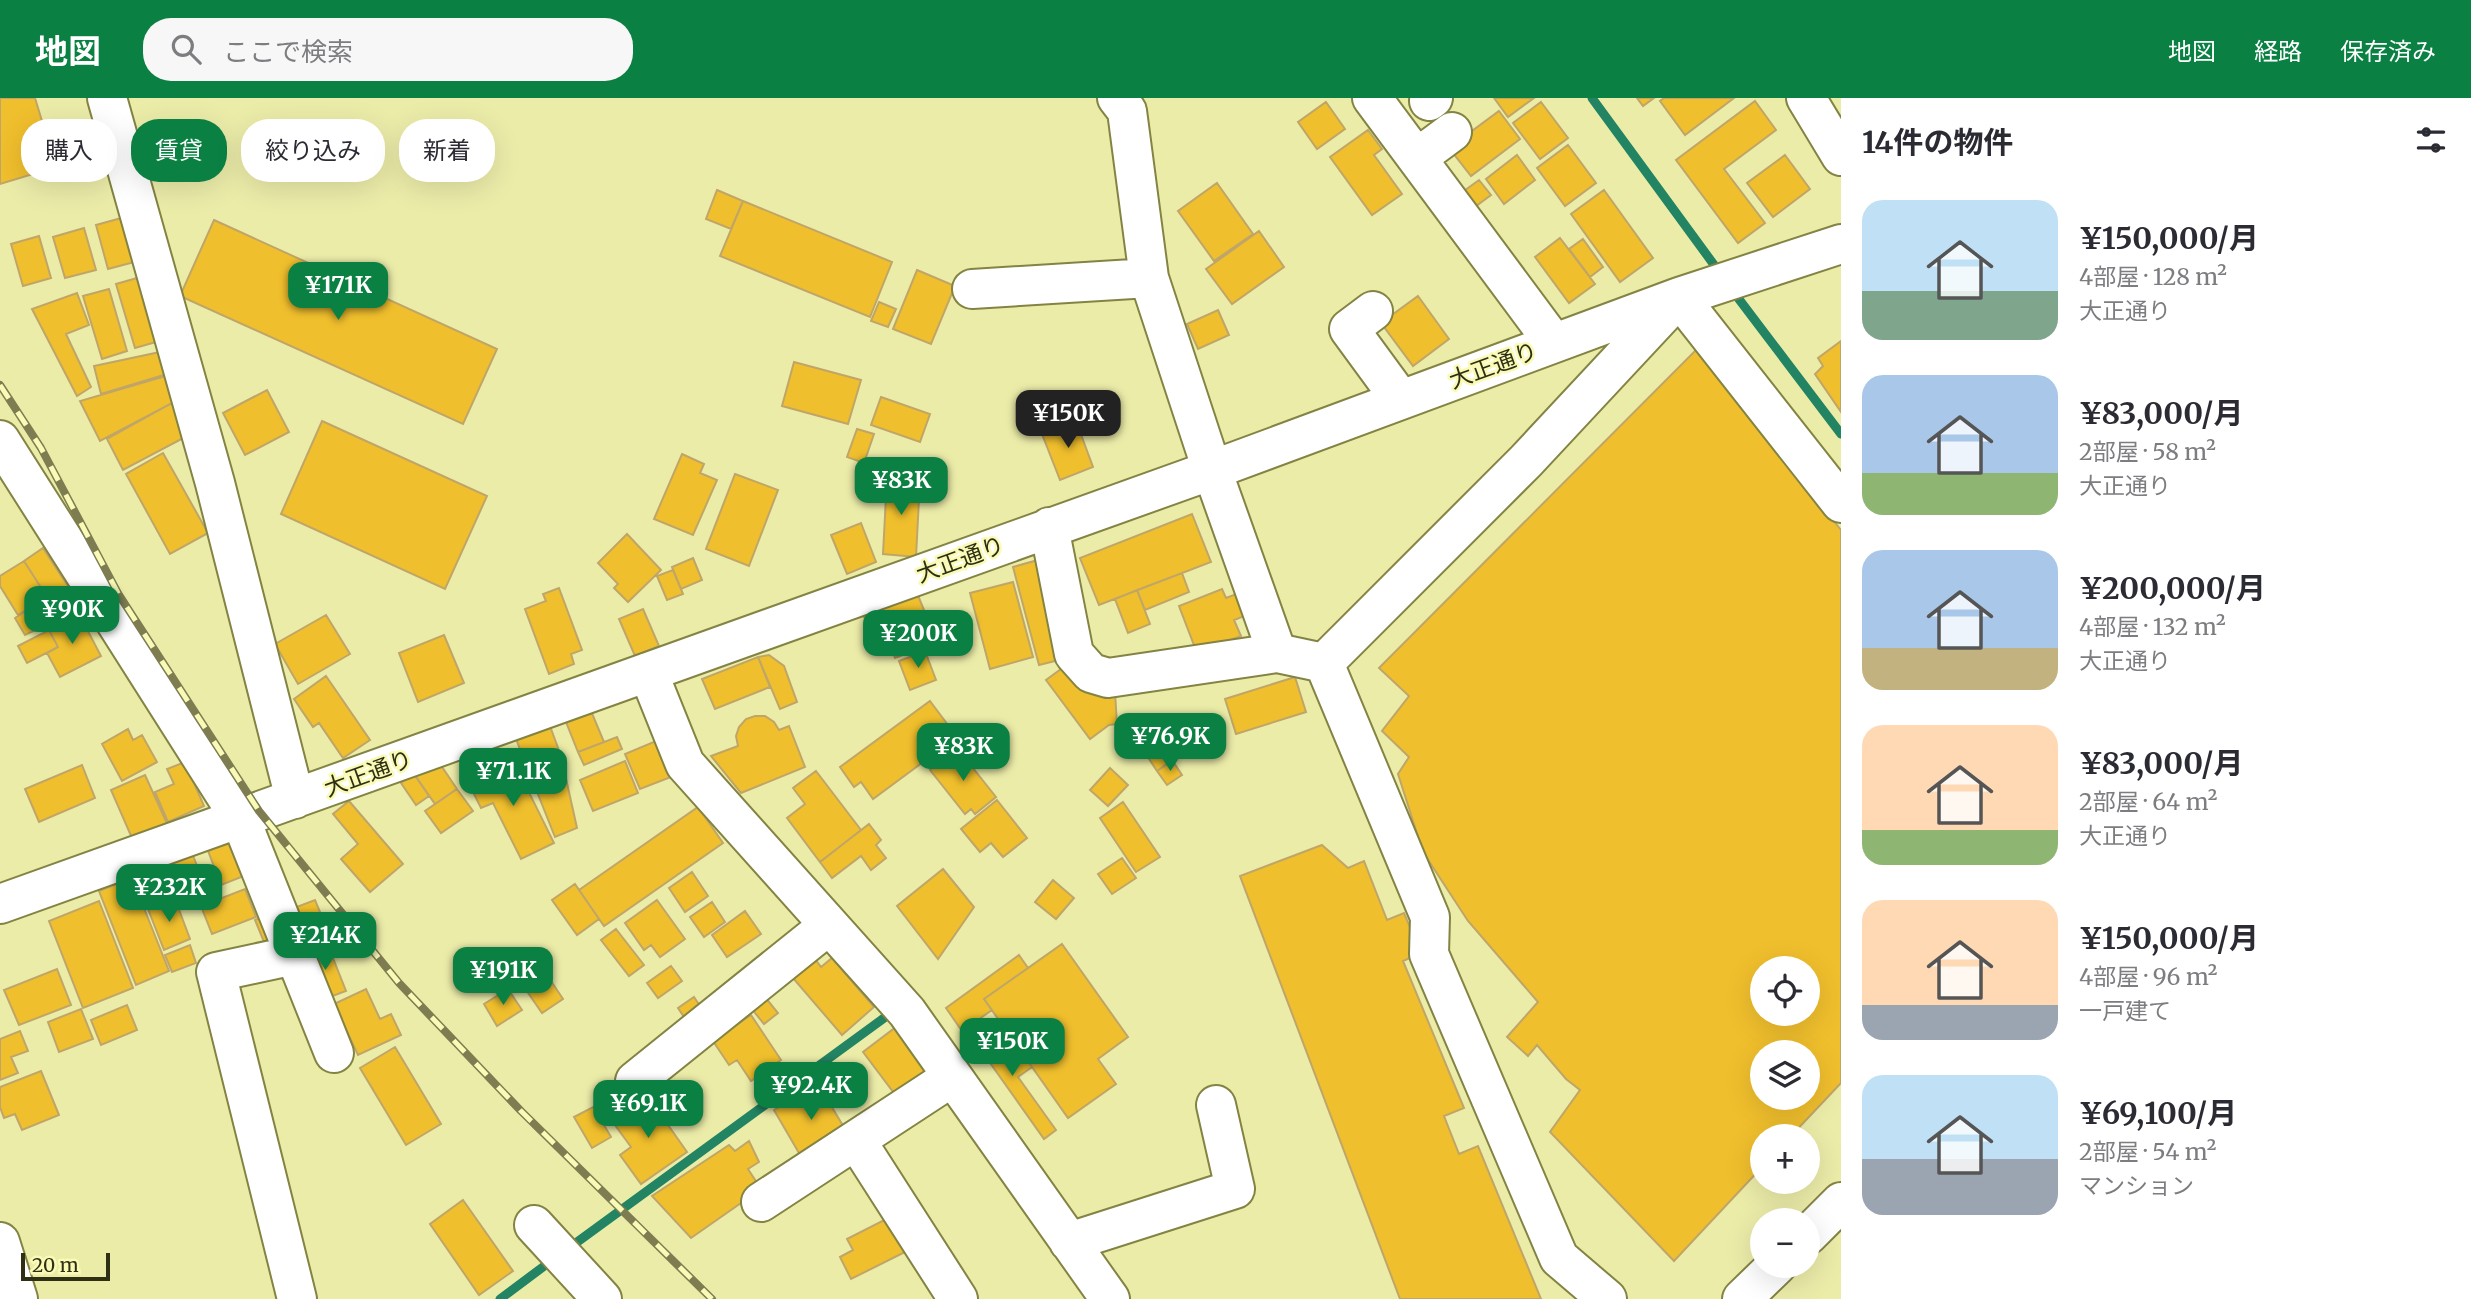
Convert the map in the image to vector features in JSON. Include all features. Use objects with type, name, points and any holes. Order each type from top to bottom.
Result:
[{"type":"main road","points":[[107,98],[215,484],[295,799]]},
{"type":"main road","points":[[1117,98],[1127,111],[1149,278],[1212,470],[1277,653]]},
{"type":"main road","points":[[1372,98],[1554,343]]},
{"type":"main road","points":[[1806,98],[1841,156]]},
{"type":"main road","points":[[1417,158],[1452,132]]},
{"type":"main road","name":"大正通り","points":[[0,904],[1212,470],[1679,297],[1841,244]]},
{"type":"main road","points":[[972,289],[1149,278]]},
{"type":"main road","points":[[1324,663],[1526,461],[1679,297],[1841,503]]},
{"type":"main road","points":[[1373,311],[1349,329],[1401,400]]},
{"type":"main road","points":[[0,440],[240,818],[334,1053]]},
{"type":"main road","points":[[1049,527],[1074,654],[1091,673],[1108,678],[1277,653],[1324,663]]},
{"type":"main road","points":[[1324,663],[1430,917],[1429,954],[1559,1258],[1607,1299]]},
{"type":"main road","points":[[649,672],[685,764],[907,1012],[1110,1299]]},
{"type":"main road","points":[[635,1081],[829,925]]},
{"type":"main road","points":[[295,955],[216,972],[296,1299]]},
{"type":"main road","points":[[761,1202],[952,1077]]},
{"type":"main road","points":[[1069,1241],[1235,1188],[1216,1105]]},
{"type":"main road","points":[[856,1140],[958,1299]]},
{"type":"main road","points":[[1820,1223],[1841,1202]]},
{"type":"main road","points":[[534,1225],[602,1299]]},
{"type":"main road","points":[[0,1242],[18,1299]]},
{"type":"main road","points":[[1742,1299],[1764,1278]]},
{"type":"building","points":[[0,98],[35,98],[41,119],[21,119],[21,178],[0,184]]},
{"type":"building","points":[[1494,98],[1534,98],[1508,117]]},
{"type":"building","points":[[1637,98],[1654,98],[1643,106]]},
{"type":"building","points":[[1664,98],[1734,98],[1685,135],[1660,101]]},
{"type":"building","points":[[1755,101],[1776,130],[1724,169],[1765,223],[1738,243],[1676,160]]},
{"type":"building","points":[[1326,102],[1345,129],[1317,149],[1298,122]]},
{"type":"building","points":[[1541,102],[1568,138],[1540,159],[1513,123]]},
{"type":"building","points":[[1499,111],[1520,139],[1471,176],[1449,148]]},
{"type":"building","points":[[1368,130],[1382,149],[1374,155],[1402,194],[1372,215],[1330,157]]},
{"type":"building","points":[[1568,145],[1596,183],[1565,206],[1537,168]]},
{"type":"building","points":[[1517,155],[1535,180],[1504,204],[1486,179]]},
{"type":"building","points":[[1785,155],[1810,189],[1773,217],[1747,183]]},
{"type":"building","points":[[1479,180],[1491,195],[1468,212],[1457,196]]},
{"type":"building","points":[[1217,183],[1253,234],[1214,261],[1178,211]]},
{"type":"building","points":[[717,190],[743,201],[731,229],[706,219]]},
{"type":"building","points":[[1604,190],[1653,258],[1620,282],[1571,214]]},
{"type":"building","points":[[743,201],[892,262],[870,317],[720,256]]},
{"type":"building","points":[[125,217],[138,261],[108,269],[96,225]]},
{"type":"building","points":[[214,220],[497,349],[463,424],[180,296]]},
{"type":"building","points":[[84,228],[96,270],[65,278],[53,237]]},
{"type":"building","points":[[1259,231],[1284,267],[1232,304],[1206,269]]},
{"type":"building","points":[[39,236],[51,278],[23,286],[11,244]]},
{"type":"building","points":[[1560,238],[1595,284],[1569,303],[1535,257]]},
{"type":"building","points":[[1583,239],[1603,267],[1590,277],[1569,249]]},
{"type":"building","points":[[917,270],[955,286],[931,344],[893,329]]},
{"type":"building","points":[[144,276],[163,340],[135,348],[116,284]]},
{"type":"building","points":[[109,289],[127,351],[102,359],[83,296]]},
{"type":"building","points":[[77,293],[89,325],[66,334],[91,387],[77,396],[32,309]]},
{"type":"building","points":[[1418,296],[1449,339],[1413,366],[1381,323]]},
{"type":"building","points":[[879,302],[896,309],[888,327],[871,321]]},
{"type":"building","points":[[1218,310],[1229,335],[1198,349],[1187,324]]},
{"type":"building","points":[[1841,341],[1841,412],[1815,374],[1823,366],[1818,358]]},
{"type":"building","points":[[1697,349],[1841,530],[1841,1083],[1820,1105],[1820,1040],[1750,1040],[1750,1110],[1816,1110],[1802,1124],[1750,1124],[1750,1180],[1674,1261],[1550,1132],[1580,1090],[1566,1079],[1537,1045],[1528,1056],[1507,1037],[1538,1002],[1468,921],[1423,852],[1398,774],[1409,757],[1382,731],[1409,696],[1379,668]]},
{"type":"building","points":[[160,352],[167,374],[101,394],[94,366]]},
{"type":"building","points":[[794,362],[861,380],[848,424],[782,406]]},
{"type":"building","points":[[169,375],[178,400],[100,441],[80,401]]},
{"type":"building","points":[[267,390],[289,432],[245,455],[223,413]]},
{"type":"building","points":[[881,397],[930,414],[920,442],[871,425]]},
{"type":"building","points":[[172,403],[189,435],[123,470],[107,439]]},
{"type":"building","points":[[322,421],[487,496],[445,589],[281,514]]},
{"type":"building","points":[[1076,421],[1093,467],[1060,480],[1042,434]]},
{"type":"building","points":[[857,429],[874,434],[864,463],[847,457]]},
{"type":"building","points":[[163,453],[208,533],[170,554],[126,474]]},
{"type":"building","points":[[682,454],[704,464],[700,473],[717,480],[693,535],[654,519]]},
{"type":"building","points":[[735,474],[778,490],[749,566],[706,549]]},
{"type":"building","points":[[887,477],[920,480],[916,557],[883,554]]},
{"type":"building","points":[[1192,514],[1211,562],[1099,605],[1080,558]]},
{"type":"building","points":[[861,523],[876,562],[847,574],[831,535]]},
{"type":"building","points":[[627,534],[661,570],[628,602],[614,588],[618,584],[598,563]]},
{"type":"building","points":[[43,548],[82,608],[25,635],[15,618],[47,597],[24,561]]},
{"type":"building","points":[[693,558],[702,580],[681,589],[672,567]]},
{"type":"building","points":[[1045,558],[1071,657],[1039,665],[1013,567]]},
{"type":"building","points":[[24,561],[47,597],[18,615],[0,586],[0,576]]},
{"type":"building","points":[[673,570],[683,594],[667,600],[657,576]]},
{"type":"building","points":[[1182,573],[1189,592],[1145,610],[1137,590]]},
{"type":"building","points":[[1013,582],[1033,657],[990,669],[970,593]]},
{"type":"building","points":[[559,588],[582,650],[571,654],[574,664],[549,674],[525,609],[546,601],[543,594]]},
{"type":"building","points":[[1222,589],[1226,598],[1239,593],[1247,615],[1234,620],[1241,636],[1197,653],[1179,606]]},
{"type":"building","points":[[1137,590],[1150,624],[1128,633],[1115,599]]},
{"type":"building","points":[[917,593],[937,642],[895,658],[888,639],[875,644],[863,614]]},
{"type":"building","points":[[643,609],[659,646],[635,656],[619,619]]},
{"type":"building","points":[[79,614],[101,656],[60,677],[47,653],[58,647],[49,630]]},
{"type":"building","points":[[326,615],[350,654],[298,684],[275,644]]},
{"type":"building","points":[[49,630],[58,647],[27,663],[18,646]]},
{"type":"building","points":[[444,635],[464,683],[418,702],[399,653]]},
{"type":"building","points":[[925,651],[936,680],[910,690],[899,661]]},
{"type":"building","points":[[769,655],[784,666],[797,702],[780,709],[758,657]]},
{"type":"building","points":[[758,657],[770,687],[715,709],[702,679]]},
{"type":"building","points":[[1072,661],[1115,692],[1117,724],[1109,725],[1090,739],[1046,680]]},
{"type":"building","points":[[326,676],[370,740],[343,758],[319,723],[313,727],[294,699]]},
{"type":"building","points":[[1295,677],[1306,712],[1236,734],[1225,699]]},
{"type":"building","points":[[930,701],[957,737],[873,799],[861,782],[854,787],[840,767]]},
{"type":"building","points":[[591,711],[604,742],[578,752],[566,722]]},
{"type":"building","points":[[765,716],[774,722],[779,730],[789,726],[805,767],[741,793],[711,756],[738,746],[736,736],[739,727],[746,719]]},
{"type":"building","points":[[1173,719],[1192,747],[1157,771],[1138,742]]},
{"type":"building","points":[[550,726],[561,756],[577,828],[555,837],[516,739]]},
{"type":"building","points":[[128,729],[133,740],[142,735],[157,762],[122,781],[102,744]]},
{"type":"building","points":[[617,737],[622,749],[584,765],[578,752]]},
{"type":"building","points":[[656,741],[671,777],[640,789],[625,754]]},
{"type":"building","points":[[957,748],[996,797],[975,814],[971,809],[965,814],[930,770]]},
{"type":"building","points":[[436,758],[457,789],[435,804],[414,774]]},
{"type":"building","points":[[1172,760],[1182,775],[1167,785],[1157,771]]},
{"type":"building","points":[[625,761],[638,793],[593,811],[580,780]]},
{"type":"building","points":[[185,762],[204,806],[168,822],[155,792],[174,784],[167,769]]},
{"type":"building","points":[[500,764],[505,774],[517,768],[554,843],[521,859],[493,803],[481,808],[467,780]]},
{"type":"building","points":[[82,765],[95,798],[39,822],[25,789]]},
{"type":"building","points":[[1110,768],[1128,785],[1108,806],[1090,790]]},
{"type":"building","points":[[816,771],[861,830],[820,862],[787,818],[805,804],[793,788]]},
{"type":"building","points":[[414,774],[429,796],[416,805],[401,783]]},
{"type":"building","points":[[145,775],[170,830],[135,845],[111,790]]},
{"type":"building","points":[[457,789],[473,811],[441,833],[425,811]]},
{"type":"building","points":[[997,800],[1027,838],[1003,857],[991,843],[980,852],[961,829]]},
{"type":"building","points":[[349,801],[403,864],[370,892],[341,859],[358,844],[333,814]]},
{"type":"building","points":[[1123,802],[1160,857],[1136,872],[1100,818]]},
{"type":"building","points":[[698,807],[723,843],[604,926],[579,890]]},
{"type":"building","points":[[869,824],[881,840],[876,845],[886,858],[871,870],[861,856],[832,878],[820,862]]},
{"type":"building","points":[[240,835],[254,872],[221,885],[207,848]]},
{"type":"building","points":[[1322,845],[1348,868],[1364,861],[1387,920],[1404,913],[1421,953],[1403,961],[1464,1108],[1444,1116],[1459,1154],[1478,1146],[1541,1299],[1400,1299],[1240,876]]},
{"type":"building","points":[[192,853],[207,891],[180,902],[165,864]]},
{"type":"building","points":[[1122,858],[1136,878],[1112,894],[1098,874]]},
{"type":"building","points":[[943,869],[974,907],[938,959],[897,906]]},
{"type":"building","points":[[692,872],[708,896],[685,912],[669,888]]},
{"type":"building","points":[[132,878],[169,971],[136,985],[99,891]]},
{"type":"building","points":[[1053,880],[1074,898],[1056,919],[1035,902]]},
{"type":"building","points":[[575,884],[599,919],[577,935],[552,900]]},
{"type":"building","points":[[245,889],[256,917],[212,934],[201,906]]},
{"type":"building","points":[[175,899],[190,939],[164,950],[148,909]]},
{"type":"building","points":[[315,900],[329,934],[300,945],[286,911]]},
{"type":"building","points":[[657,900],[685,939],[660,957],[651,945],[644,950],[625,923]]},
{"type":"building","points":[[99,901],[133,988],[83,1008],[49,921]]},
{"type":"building","points":[[712,902],[725,922],[704,937],[690,917]]},
{"type":"building","points":[[745,911],[761,934],[727,957],[712,935]]},
{"type":"building","points":[[273,913],[282,935],[264,942],[255,920]]},
{"type":"building","points":[[616,929],[644,965],[629,976],[601,940]]},
{"type":"building","points":[[327,943],[346,991],[322,1000],[303,953]]},
{"type":"building","points":[[1062,944],[1128,1037],[1098,1059],[1116,1084],[1068,1118],[984,999]]},
{"type":"building","points":[[190,945],[196,963],[172,972],[165,955]]},
{"type":"building","points":[[1019,955],[1028,968],[984,999],[992,1010],[962,1031],[946,1008]]},
{"type":"building","points":[[832,958],[874,1007],[842,1035],[793,978],[815,959],[821,967]]},
{"type":"building","points":[[671,966],[682,981],[658,998],[647,983]]},
{"type":"building","points":[[57,969],[71,1005],[19,1025],[4,990]]},
{"type":"building","points":[[543,969],[563,999],[542,1013],[522,984]]},
{"type":"building","points":[[366,989],[380,1019],[391,1014],[401,1035],[358,1055],[334,1004]]},
{"type":"building","points":[[508,989],[522,1010],[497,1026],[484,1004]]},
{"type":"building","points":[[694,997],[704,1012],[688,1023],[678,1008]]},
{"type":"building","points":[[765,997],[778,1013],[764,1024],[751,1008]]},
{"type":"building","points":[[127,1005],[137,1030],[101,1045],[91,1020]]},
{"type":"building","points":[[81,1009],[93,1039],[59,1052],[48,1022]]},
{"type":"building","points":[[751,1015],[781,1060],[751,1081],[737,1060],[729,1065],[713,1041]]},
{"type":"building","points":[[978,1020],[1010,1066],[1024,1056],[1032,1067],[1018,1077],[1056,1130],[1044,1139],[966,1029]]},
{"type":"building","points":[[896,1027],[933,1076],[900,1101],[863,1052]]},
{"type":"building","points":[[20,1031],[28,1051],[11,1057],[18,1073],[0,1080],[0,1039]]},
{"type":"building","points":[[395,1047],[441,1124],[406,1145],[360,1068]]},
{"type":"building","points":[[41,1071],[59,1115],[22,1130],[15,1114],[4,1118],[0,1107],[0,1087]]},
{"type":"building","points":[[818,1084],[848,1134],[803,1160],[774,1110]]},
{"type":"building","points":[[647,1095],[687,1152],[641,1184],[620,1155],[631,1147],[612,1121]]},
{"type":"building","points":[[599,1104],[609,1122],[604,1125],[611,1137],[592,1148],[574,1117]]},
{"type":"building","points":[[749,1141],[759,1162],[748,1169],[761,1189],[691,1238],[652,1196],[729,1145],[735,1151]]},
{"type":"building","points":[[463,1200],[513,1271],[479,1295],[430,1224]]},
{"type":"building","points":[[890,1217],[907,1251],[851,1279],[840,1257],[853,1250],[847,1239]]},
{"type":"waterway","points":[[1592,98],[1720,273]]},
{"type":"waterway","points":[[1732,290],[1841,434]]},
{"type":"waterway","points":[[569,1248],[884,1018]]},
{"type":"waterway","points":[[500,1299],[555,1258]]},
{"type":"railway","points":[[0,385],[41,448],[119,595],[259,811],[399,983],[521,1111],[712,1299]]}]
